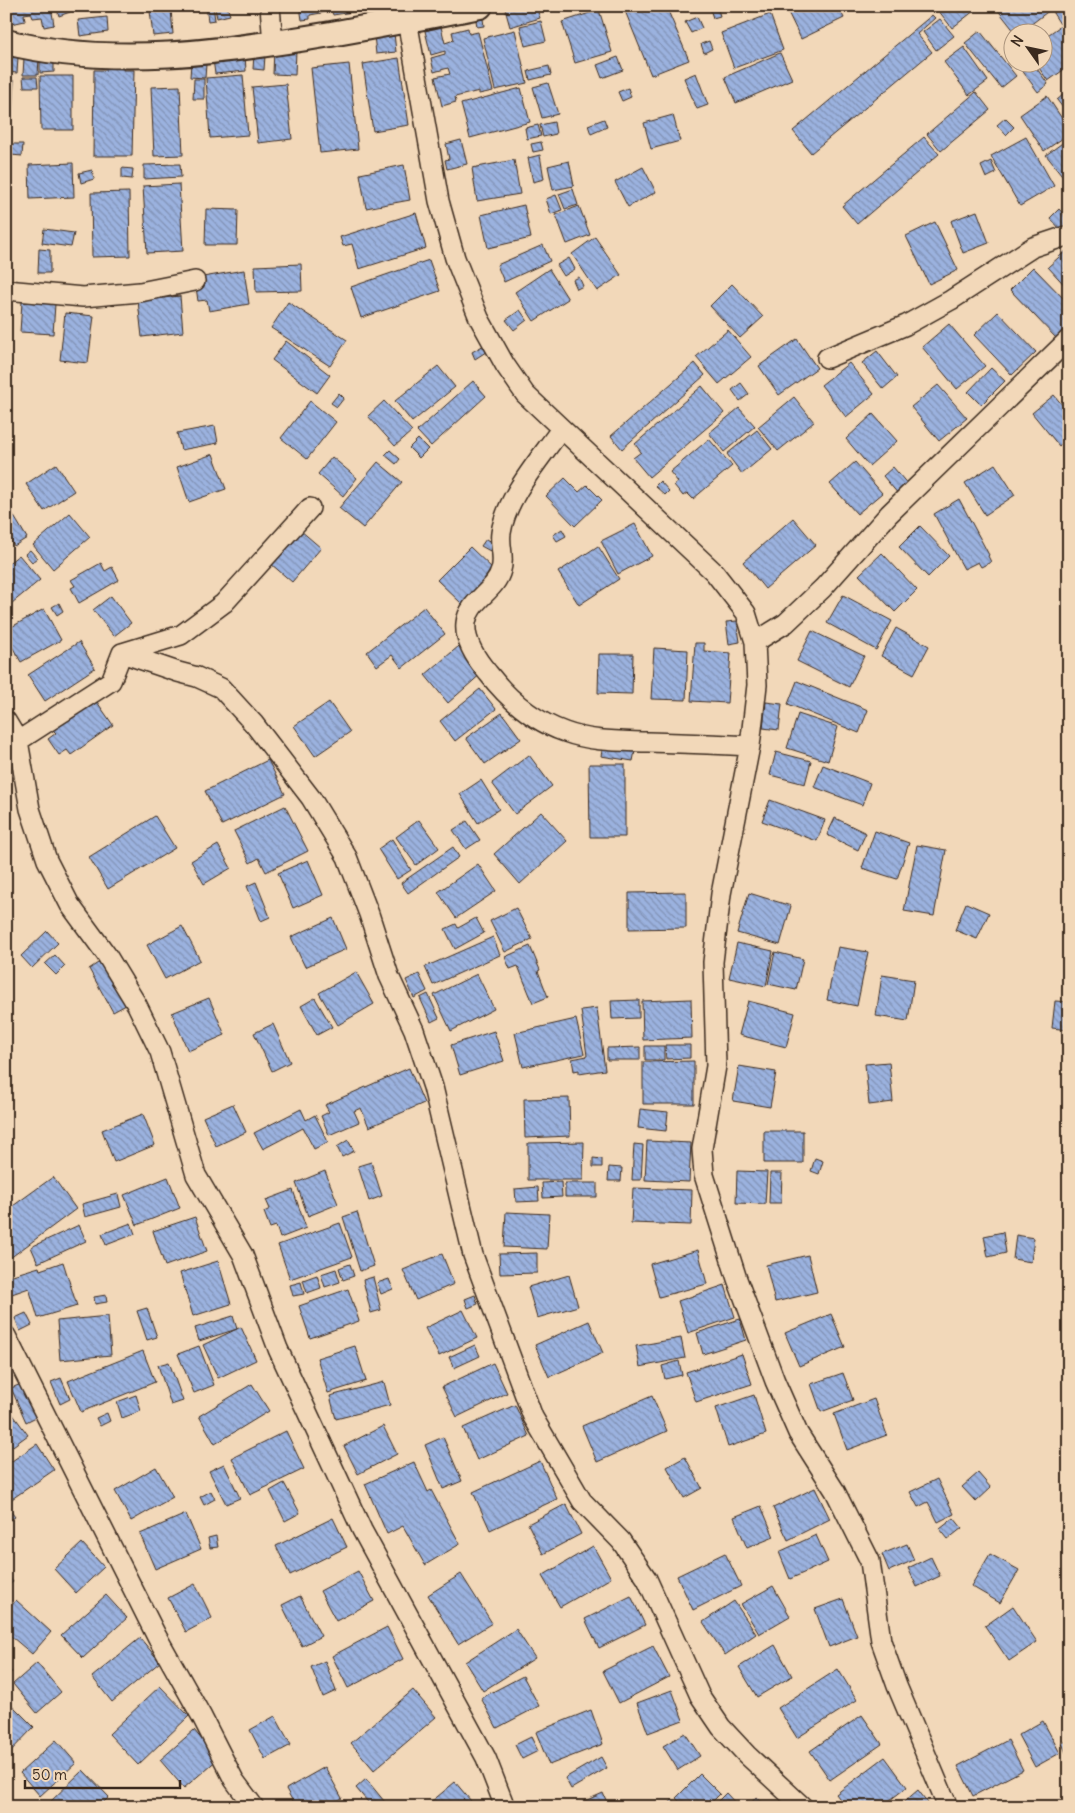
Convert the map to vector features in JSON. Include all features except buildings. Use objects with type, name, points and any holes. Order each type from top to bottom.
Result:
[{"type":"street","points":[[270,6],[274,44]]},
{"type":"street","points":[[6,42],[88,55],[182,54],[274,44],[480,6]]},
{"type":"street","points":[[407,20],[438,200],[455,258],[480,318],[506,365],[525,394],[714,572],[746,613],[755,642],[757,685],[750,746],[721,894],[712,962],[716,1066],[702,1149],[704,1175],[736,1279],[775,1381],[798,1433],[835,1491],[870,1561],[881,1641],[897,1686],[948,1807]]},
{"type":"street","points":[[827,358],[906,325],[951,300],[1033,247],[1069,235]]},
{"type":"street","points":[[6,290],[83,297],[140,292],[195,281]]},
{"type":"street","points":[[755,642],[786,623],[823,588],[889,514],[1069,339]]},
{"type":"street","points":[[562,429],[513,498],[501,534],[504,557],[501,571],[496,582],[474,605],[466,621],[466,637],[480,662],[503,692],[536,718],[565,732],[597,740],[750,746]]},
{"type":"street","points":[[122,653],[181,635],[224,603],[310,508]]},
{"type":"street","points":[[18,740],[111,681],[122,653]]},
{"type":"street","points":[[122,653],[197,677],[221,688],[254,724],[311,798],[347,857],[369,914],[388,976],[417,1038],[433,1087],[473,1255],[533,1417],[582,1501],[621,1540],[647,1579],[700,1696],[721,1727],[747,1755],[803,1807]]},
{"type":"street","points":[[6,720],[18,740],[30,809],[47,860],[70,905],[106,954],[137,1005],[160,1052],[196,1175],[243,1255],[278,1349],[362,1530],[486,1758],[505,1807]]},
{"type":"street","points":[[6,1336],[157,1637],[202,1717],[234,1780],[254,1807]]}]
